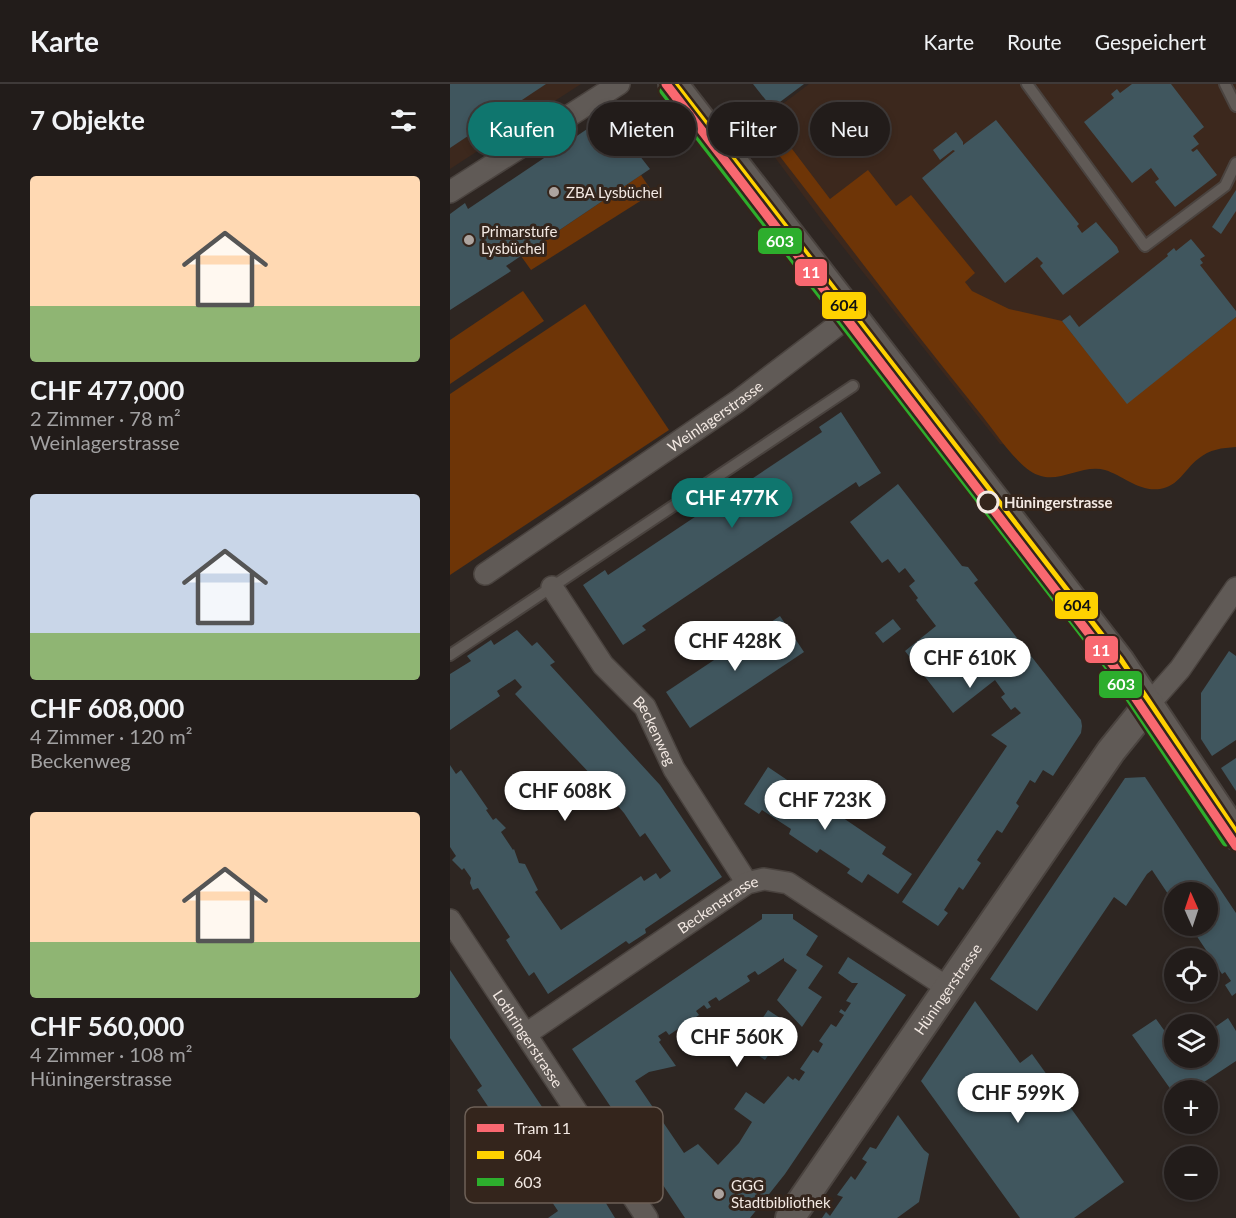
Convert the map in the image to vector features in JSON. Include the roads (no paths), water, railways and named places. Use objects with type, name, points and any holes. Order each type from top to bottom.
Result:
[{"type":"main road","points":[[673,84],[1093,626],[1149,704],[1236,835]]},
{"type":"main road","name":"Hüningerstrasse","points":[[790,1218],[1111,751],[1149,704]]},
{"type":"street","points":[[450,192],[619,84]]},
{"type":"street","name":"Weinlagerstrasse","points":[[485,574],[738,401],[852,314]]},
{"type":"street","name":"Beckenweg","points":[[552,587],[603,665],[645,707],[674,769],[747,883]]},
{"type":"street","name":"Hüningerstrasse","points":[[1149,704],[1180,669],[1236,588]]},
{"type":"street","name":"Beckenstrasse","points":[[525,1034],[747,883],[764,879],[788,884],[948,988]]},
{"type":"street","name":"Lothringerstrasse","points":[[450,920],[573,1107]]},
{"type":"street","name":"Lothringerstrasse","points":[[637,1203],[647,1218]]},
{"type":"lane","points":[[574,102],[601,84]]},
{"type":"lane","points":[[1027,84],[1145,246],[1225,186],[1236,163]]},
{"type":"lane","points":[[1225,84],[1236,106]]},
{"type":"lane","points":[[450,655],[853,386]]},
{"type":"tram line","name":"11","points":[[666,84],[1113,665],[1236,846]]},
{"type":"place","name":"ZBA Lysbüchel","points":[[554,192]]},
{"type":"place","name":"Primarstufe Lysbüchel","points":[[469,240]]},
{"type":"place","name":"Hüningerstrasse","points":[[988,502]]},
{"type":"place","name":"GGG Stadtbibliothek","points":[[719,1194]]}]
